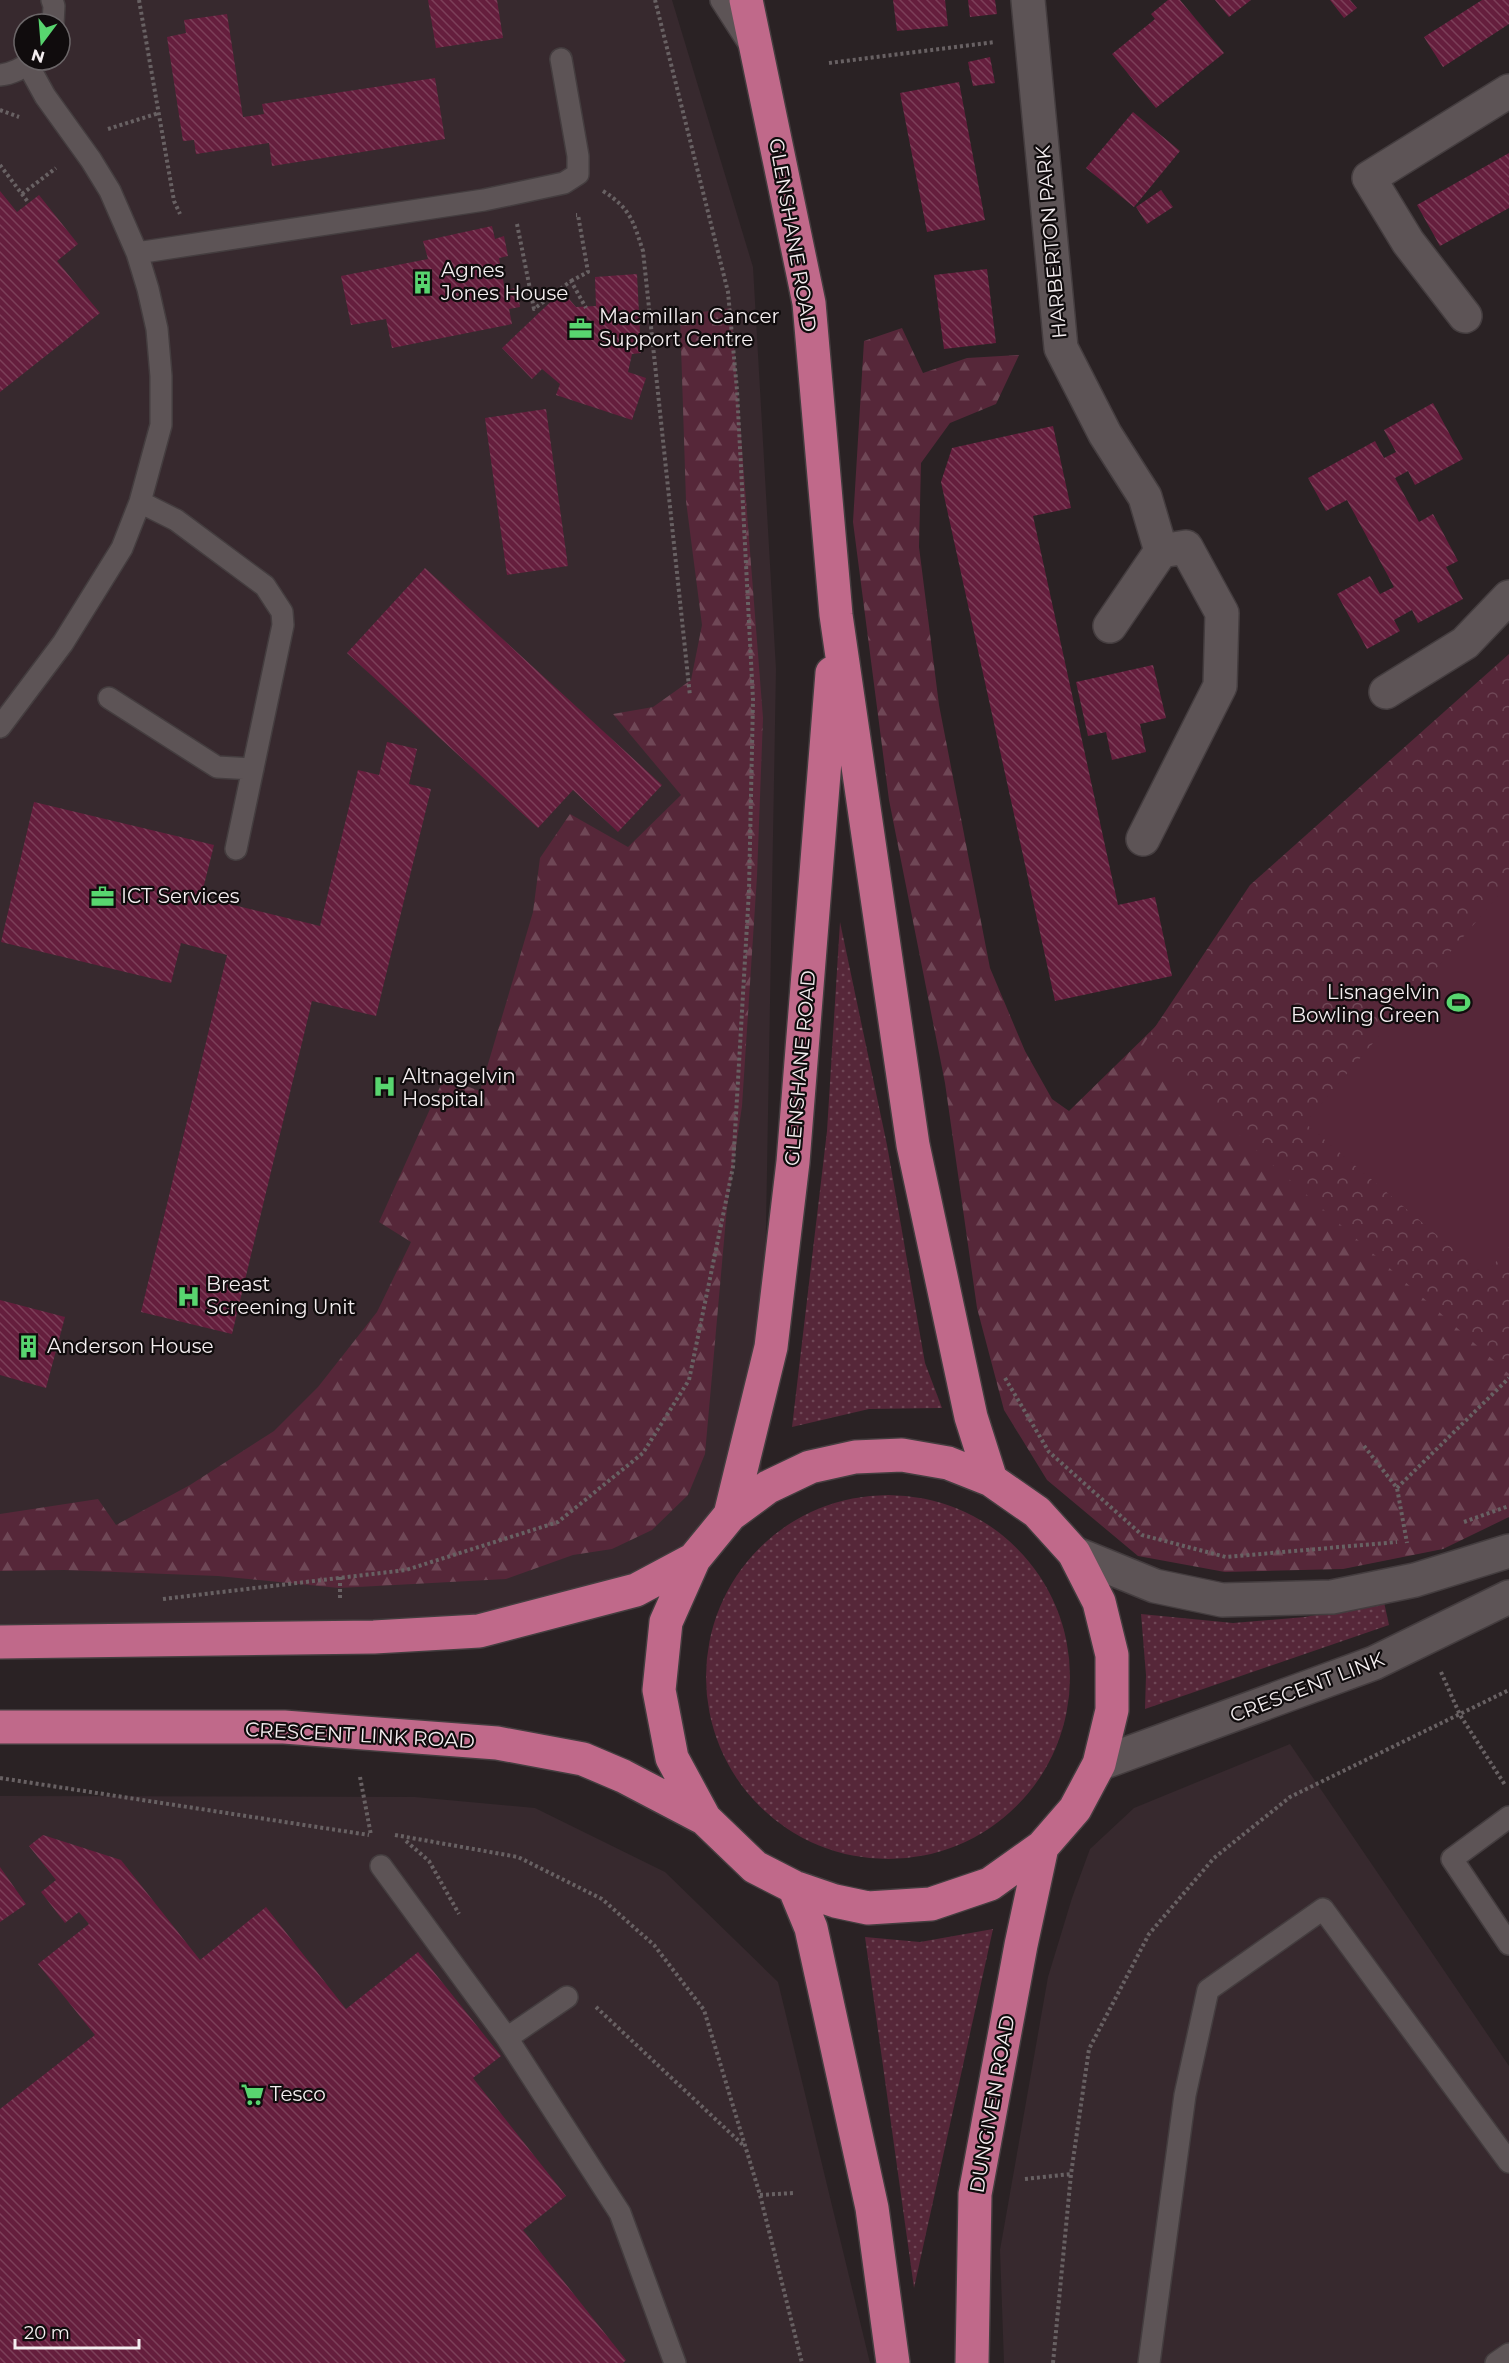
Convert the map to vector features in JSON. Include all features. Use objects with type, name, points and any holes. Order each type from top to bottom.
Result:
[{"type":"highway","name":"GLENSHANE ROAD","points":[[746,0],[809,303],[836,615],[913,1145],[971,1417],[991,1480]]},
{"type":"highway","name":"GLENSHANE ROAD","points":[[730,1515],[771,1347],[793,1162],[836,615]]},
{"type":"highway","points":[[902,1455],[948,1463],[991,1480],[1037,1512],[1074,1553],[1099,1602],[1112,1655],[1112,1710],[1099,1764],[1075,1809],[1042,1847],[990,1884],[931,1904],[868,1908],[835,1901],[794,1887],[755,1868],[705,1819],[672,1758],[658,1690],[666,1622],[694,1559],[730,1515],[768,1487],[810,1467],[855,1457],[902,1455]]},
{"type":"highway","points":[[0,1642],[374,1637],[479,1631],[636,1590],[694,1559]]},
{"type":"highway","name":"CRESCENT LINK ROAD","points":[[0,1727],[284,1727],[496,1743],[583,1759],[623,1776],[705,1819]]},
{"type":"highway","name":"DUNGIVEN ROAD","points":[[972,2363],[975,2194],[1021,1945],[1042,1847]]},
{"type":"highway","points":[[794,1887],[811,1928],[872,2208],[893,2363]]},
{"type":"street","name":"HARBERTON PARK","points":[[1035,13],[1061,348],[1105,434],[1145,496],[1161,551]]},
{"type":"street","points":[[1465,316],[1408,242],[1369,178],[1509,91]]},
{"type":"street","points":[[1110,626],[1161,551],[1186,547],[1222,613],[1220,686],[1143,839]]},
{"type":"street","points":[[1386,692],[1465,643],[1509,597]]},
{"type":"street","points":[[1074,1553],[1155,1586],[1222,1600],[1332,1597],[1415,1580],[1509,1551]]},
{"type":"street","name":"CRESCENT LINK","points":[[1099,1764],[1374,1663],[1509,1597]]},
{"type":"lane","points":[[721,0],[758,58]]},
{"type":"lane","points":[[137,253],[484,200],[564,183],[578,174],[576,146],[561,59]]},
{"type":"lane","points":[[0,727],[63,643],[122,548],[140,502],[161,425],[157,329],[137,253],[110,191],[91,160],[45,96],[34,72]]},
{"type":"lane","points":[[140,502],[176,520],[265,586],[282,612],[283,626],[236,849]]},
{"type":"lane","points":[[109,698],[216,767],[253,769]]},
{"type":"lane","points":[[1509,1817],[1452,1859],[1509,1944]]},
{"type":"lane","points":[[381,1866],[507,2038],[620,2213],[675,2363]]},
{"type":"lane","points":[[1149,2363],[1185,2095],[1208,1990],[1323,1909],[1509,2162]]},
{"type":"lane","points":[[507,2038],[567,1997]]},
{"type":"lane","points":[[1496,2363],[1509,2354]]},
{"type":"path","points":[[139,0],[174,201],[195,245]]},
{"type":"path","points":[[153,1600],[406,1569],[558,1521],[643,1453],[689,1380],[733,1167],[749,890],[753,700],[737,390],[728,292],[655,0]]},
{"type":"path","points":[[829,63],[1035,13]]},
{"type":"path","points":[[22,194],[64,162]]},
{"type":"path","points":[[0,165],[28,202]]},
{"type":"path","points":[[596,186],[621,202],[632,218],[643,251],[690,696]]},
{"type":"path","points":[[484,200],[486,208],[501,207],[519,226],[534,309],[571,281],[588,272],[578,215],[566,217]]},
{"type":"path","points":[[571,281],[586,308]]},
{"type":"path","points":[[1002,1367],[1005,1379],[1049,1452],[1142,1534],[1226,1557],[1407,1541],[1397,1488],[1364,1446]]},
{"type":"path","points":[[1397,1488],[1509,1378]]},
{"type":"path","points":[[1441,1671],[1460,1714],[1509,1791]]},
{"type":"path","points":[[1053,2363],[1071,2174],[1089,2049],[1149,1934],[1214,1858],[1290,1797],[1509,1690]]},
{"type":"path","points":[[360,1777],[371,1835]]},
{"type":"path","points":[[0,1778],[380,1835]]},
{"type":"path","points":[[390,1835],[518,1857],[602,1899],[654,1945],[704,2010],[760,2194],[802,2363]]},
{"type":"path","points":[[567,1997],[598,2007],[744,2146]]},
{"type":"path","points":[[1025,2179],[1071,2174]]},
{"type":"path","points":[[760,2194],[794,2193]]},
{"type":"shaded area","name":"Altnagelvin Hospital","points":[[0,0],[672,0],[753,267],[776,669],[761,1505],[537,1633],[0,1633]]},
{"type":"shaded area","points":[[1290,1744],[1509,2066],[1509,2363],[1004,2363],[1000,2250],[1048,1977],[1072,1898],[1090,1849],[1134,1808]]},
{"type":"shaded area","points":[[0,1796],[415,1797],[535,1808],[665,1872],[778,1982],[870,2363],[0,2363]]},
{"type":"green space","points":[[731,308],[763,718],[757,876],[742,1106],[727,1207],[705,1454],[688,1495],[652,1530],[612,1549],[573,1555],[506,1579],[339,1588],[218,1576],[64,1570],[0,1571],[0,1514],[98,1499],[116,1525],[190,1485],[274,1431],[318,1387],[377,1312],[411,1242],[379,1222],[444,1078],[480,1091],[533,912],[540,858],[570,814],[628,847],[681,795],[613,714],[653,707],[691,680],[702,625],[686,501],[680,315]]},
{"type":"green space","points":[[902,328],[923,373],[967,358],[1019,355],[996,404],[950,423],[921,463],[919,547],[939,705],[990,968],[1025,1051],[1052,1099],[1069,1111],[1509,681],[1509,1517],[1443,1549],[1343,1569],[1225,1572],[1138,1556],[1047,1480],[1004,1410],[977,1308],[945,1083],[889,800],[853,522],[864,341]]},
{"type":"green space","points":[[1509,654],[1509,1374],[1141,1048],[1250,885]]},
{"type":"green space","name":"Lisnagelvin Bowling Green","points":[[1509,883],[1509,1247],[1484,1275],[1305,1123]]},
{"type":"green space","points":[[840,922],[887,1145],[925,1363],[942,1408],[869,1409],[792,1427],[827,1131]]},
{"type":"green space","points":[[888,1495],[924,1498],[958,1509],[974,1516],[1017,1548],[1049,1591],[1056,1607],[1067,1641],[1070,1677],[1067,1713],[1056,1747],[1049,1763],[1017,1806],[974,1838],[958,1845],[924,1856],[888,1859],[852,1856],[818,1845],[802,1838],[759,1806],[727,1763],[720,1747],[709,1713],[706,1677],[709,1641],[720,1607],[727,1591],[759,1548],[802,1516],[818,1509],[852,1498]]},
{"type":"green space","points":[[1384,1602],[1389,1625],[1145,1709],[1146,1675],[1141,1614],[1233,1623],[1305,1617]]},
{"type":"green space","points":[[993,1929],[914,2288],[865,1937],[920,1942]]},
{"type":"building","points":[[428,0],[497,0],[503,38],[436,48]]},
{"type":"building","points":[[893,0],[945,0],[948,26],[897,31]]},
{"type":"building","points":[[968,0],[995,0],[997,14],[970,17]]},
{"type":"building","points":[[1168,0],[1180,0],[1224,53],[1156,108],[1112,54],[1155,19],[1151,14]]},
{"type":"building","points":[[1215,0],[1251,0],[1229,17]]},
{"type":"building","points":[[1330,0],[1350,0],[1357,8],[1344,18]]},
{"type":"building","points":[[1482,0],[1509,0],[1509,24],[1443,67],[1424,37]]},
{"type":"building","points":[[227,14],[243,117],[264,114],[262,104],[435,78],[445,139],[272,166],[269,143],[196,154],[194,140],[183,141],[167,37],[186,33],[184,20]]},
{"type":"building","points":[[990,57],[995,83],[973,86],[968,62]]},
{"type":"building","points":[[959,82],[985,220],[927,232],[900,93]]},
{"type":"building","points":[[1133,112],[1180,151],[1134,207],[1086,168]]},
{"type":"building","points":[[1509,153],[1509,208],[1440,246],[1417,205]]},
{"type":"building","points":[[1161,190],[1173,207],[1147,224],[1136,207]]},
{"type":"building","points":[[0,191],[17,212],[39,195],[78,244],[57,261],[100,313],[0,392]]},
{"type":"building","name":"Agnes Jones House","points":[[492,226],[495,239],[504,236],[508,256],[499,258],[505,290],[517,288],[520,307],[509,309],[512,324],[392,348],[386,319],[351,325],[341,276],[428,259],[423,241]]},
{"type":"building","points":[[987,269],[996,343],[944,349],[934,275]]},
{"type":"building","name":"Macmillan Cancer Support Centre","points":[[637,274],[641,353],[632,354],[628,372],[646,378],[632,420],[556,395],[560,384],[542,369],[532,379],[502,348],[562,291],[576,307],[596,306],[595,277]]},
{"type":"building","points":[[1433,403],[1463,459],[1415,485],[1408,471],[1395,478],[1419,522],[1433,514],[1458,561],[1446,567],[1463,599],[1418,623],[1412,610],[1394,620],[1400,631],[1367,649],[1337,594],[1370,576],[1380,594],[1394,587],[1347,500],[1326,511],[1308,478],[1375,441],[1384,458],[1396,452],[1384,430]]},
{"type":"building","points":[[546,409],[568,566],[507,575],[485,418]]},
{"type":"building","points":[[1053,426],[1071,508],[1033,516],[1118,905],[1155,897],[1172,976],[1055,1001],[941,482],[952,448]]},
{"type":"building","points":[[425,568],[662,785],[618,832],[573,790],[538,828],[347,653]]},
{"type":"building","points":[[1153,665],[1166,718],[1140,724],[1146,752],[1112,760],[1106,732],[1088,736],[1076,682]]},
{"type":"building","points":[[387,742],[417,749],[409,784],[431,789],[376,1016],[312,1001],[232,1334],[141,1312],[227,955],[181,943],[171,983],[1,942],[34,802],[214,845],[201,897],[320,926],[358,770],[379,775]]},
{"type":"building","name":"Anderson House","points":[[0,1300],[65,1317],[46,1388],[0,1375]]},
{"type":"building","name":"Tesco","points":[[43,1835],[121,1860],[200,1960],[266,1907],[346,2009],[418,1952],[501,2056],[473,2078],[566,2196],[523,2230],[626,2360],[623,2363],[0,2363],[0,2109],[95,2035],[38,1964],[89,1924],[79,1912],[65,1923],[41,1892],[56,1880],[29,1846]]},
{"type":"building","points":[[0,1867],[26,1904],[0,1922]]},
{"type":"place","name":"Agnes Jones House","points":[[423,282]]},
{"type":"place","name":"Macmillan Cancer Support Centre","points":[[581,328]]},
{"type":"place","name":"ICT Services","points":[[103,896]]},
{"type":"place","name":"Lisnagelvin Bowling Green","points":[[1458,1003]]},
{"type":"place","name":"Altnagelvin Hospital","points":[[384,1087]]},
{"type":"place","name":"Breast Screening Unit","points":[[188,1296]]},
{"type":"place","name":"Anderson House","points":[[29,1346]]},
{"type":"place","name":"Tesco","points":[[252,2094]]}]
